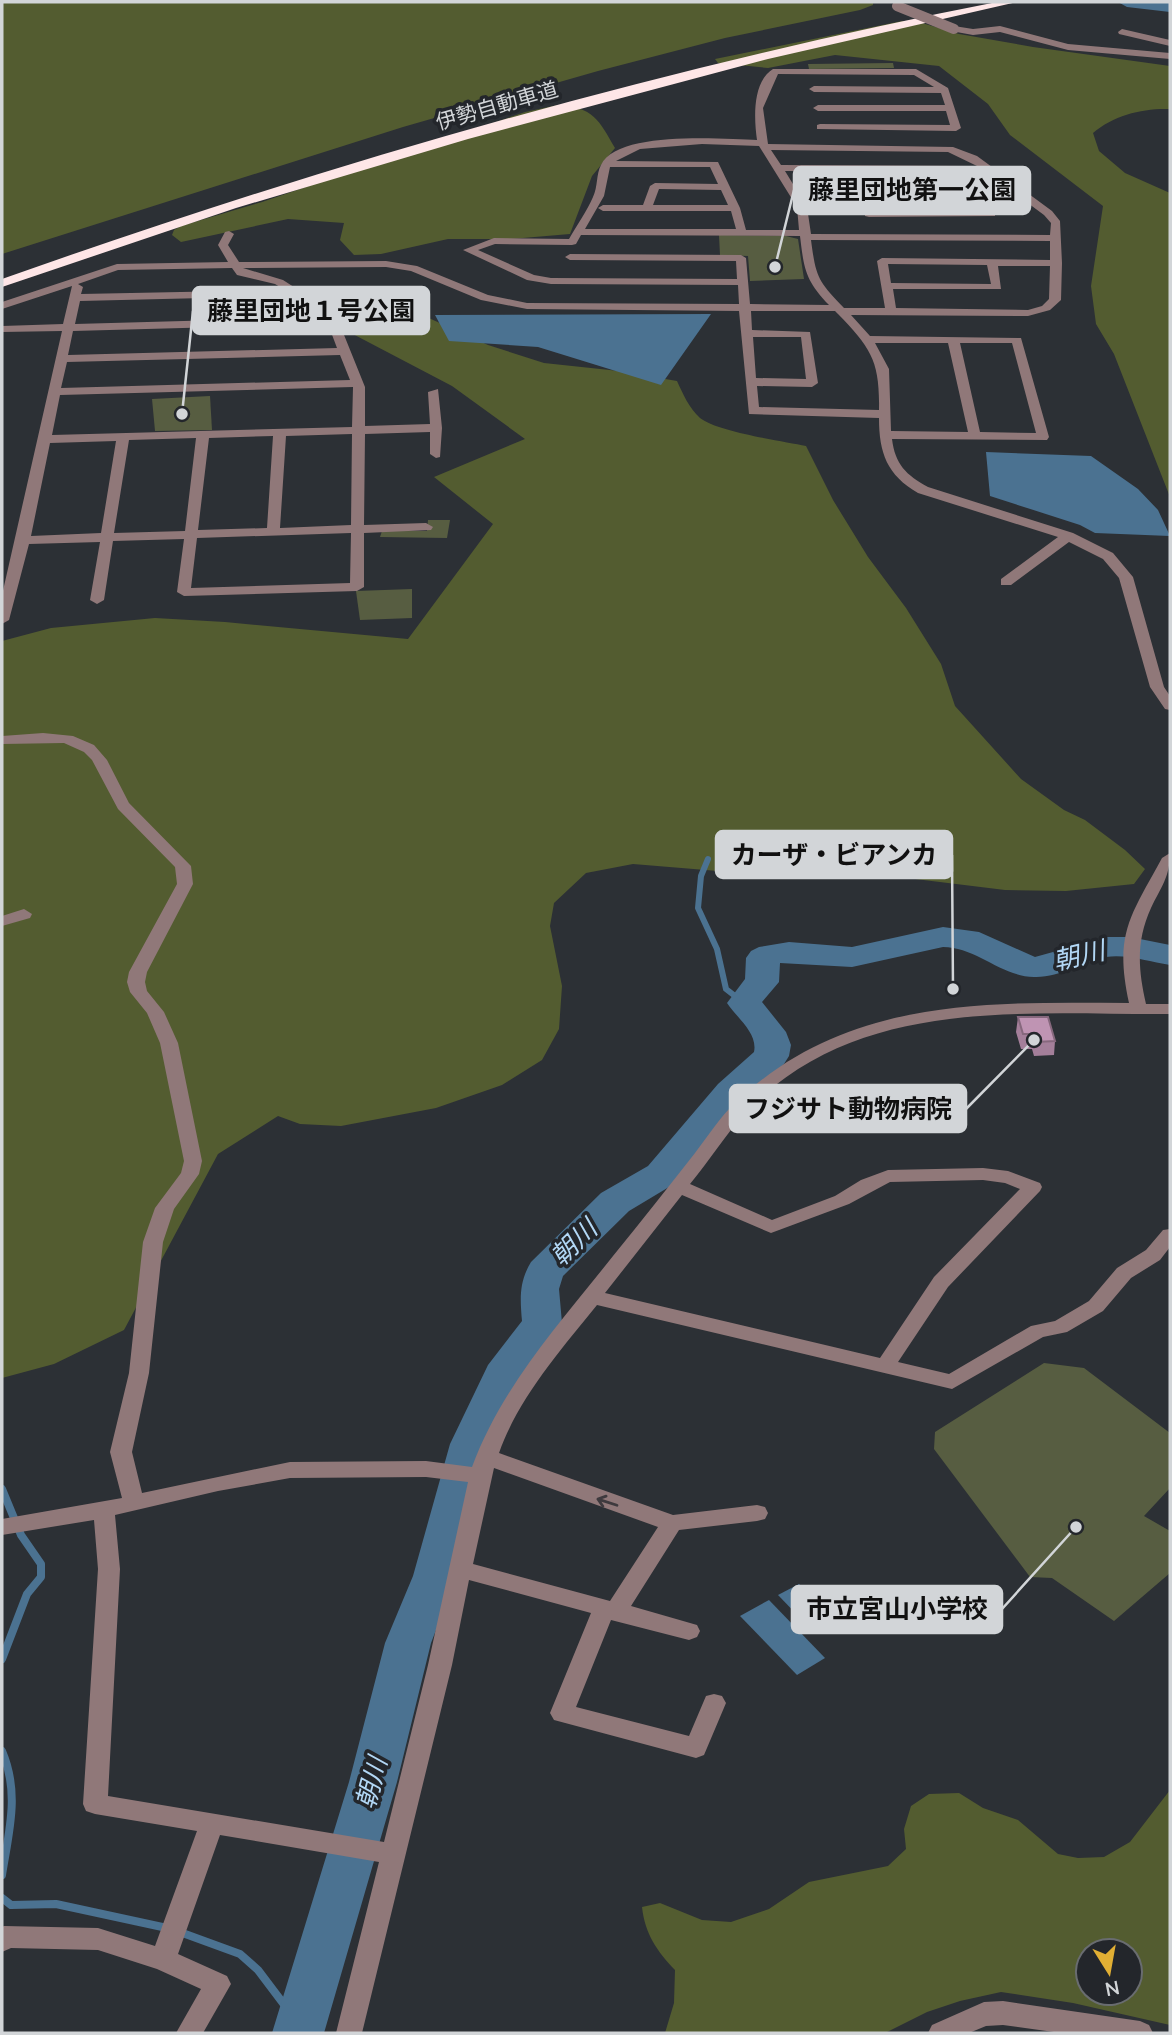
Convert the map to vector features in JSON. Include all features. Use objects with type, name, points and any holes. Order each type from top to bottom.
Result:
[{"type":"highway","name":"伊勢自動車道","points":[[2,275],[24,271],[266,192],[673,77],[984,2]]},
{"type":"highway","name":"伊勢自動車道","points":[[858,32],[1012,2]]},
{"type":"highway","name":"伊勢自動車道","points":[[2,283],[24,271]]},
{"type":"street","points":[[897,6],[954,29],[973,32],[1000,29],[1068,47],[1170,56]]},
{"type":"street","points":[[1122,32],[1170,43]]},
{"type":"street","points":[[810,71],[818,107],[822,147]]},
{"type":"street","points":[[820,127],[957,128],[946,90],[916,72],[772,73],[758,108],[763,145],[802,207],[810,272],[815,284],[865,339],[882,367],[888,461],[900,477],[914,486],[1068,536],[1100,551],[1122,570],[1157,687],[1170,706]]},
{"type":"street","points":[[814,89],[946,90]]},
{"type":"street","points":[[818,107],[950,108]]},
{"type":"street","points":[[2,306],[117,267],[369,263],[422,271],[501,302],[567,307],[891,312],[1039,311],[1055,300],[1056,223],[973,158],[949,149],[645,145],[622,152],[606,164],[599,196],[572,242],[567,307]]},
{"type":"street","points":[[606,164],[714,164],[735,208],[742,233]]},
{"type":"street","points":[[777,168],[988,169]]},
{"type":"street","points":[[839,168],[857,191],[869,214],[870,237]]},
{"type":"street","points":[[647,208],[655,186],[725,187]]},
{"type":"street","points":[[857,191],[959,191],[991,214],[869,214]]},
{"type":"street","points":[[603,208],[735,208]]},
{"type":"street","points":[[580,232],[1056,239]]},
{"type":"street","points":[[229,234],[223,245],[241,273],[279,282],[298,292]]},
{"type":"street","points":[[572,242],[494,242],[468,250],[531,278],[569,281],[742,282]]},
{"type":"street","points":[[570,257],[741,258],[753,411],[886,414]]},
{"type":"street","points":[[891,312],[882,261],[1057,263]]},
{"type":"street","points":[[886,286],[997,287],[992,262]]},
{"type":"street","points":[[2,620],[23,540],[78,281]]},
{"type":"street","points":[[74,298],[298,292],[323,292],[333,295],[332,320],[358,383],[357,587],[184,592],[203,435]]},
{"type":"street","points":[[2,329],[332,320]]},
{"type":"street","points":[[748,333],[806,334],[813,383],[752,382]]},
{"type":"street","points":[[865,339],[1017,340],[1043,438],[886,435]]},
{"type":"street","points":[[953,339],[975,436]]},
{"type":"street","points":[[62,359],[345,351]]},
{"type":"street","points":[[55,393],[358,383]]},
{"type":"street","points":[[434,391],[436,454]]},
{"type":"street","points":[[45,439],[436,428]]},
{"type":"street","points":[[274,532],[280,432]]},
{"type":"street","points":[[97,600],[123,437]]},
{"type":"street","points":[[23,540],[426,527]]},
{"type":"street","points":[[1006,582],[1068,536]]},
{"type":"street","points":[[2,740],[61,738],[80,743],[95,752],[125,806],[141,827],[183,866],[185,884],[138,972],[136,982],[139,992],[155,1012],[169,1043],[193,1161],[190,1174],[165,1208],[153,1242],[139,1373],[121,1452],[134,1503]]},
{"type":"street","points":[[1139,1009],[1132,946],[1137,923],[1170,858]]},
{"type":"street","points":[[2,921],[24,914]]},
{"type":"street","points":[[349,2033],[461,1569],[479,1469],[526,1381],[740,1108],[761,1086],[809,1055],[861,1030],[908,1017],[959,1011],[1170,1009]]},
{"type":"street","points":[[678,1186],[771,1227],[842,1200],[868,1184],[888,1176],[983,1174],[1008,1177],[1033,1186],[941,1282],[885,1366]]},
{"type":"street","points":[[592,1297],[952,1382],[1038,1331],[1060,1326],[1096,1306],[1124,1273],[1153,1255],[1170,1235]]},
{"type":"street","points":[[2,1527],[104,1510],[218,1483],[290,1470],[479,1469],[672,1523],[757,1513]]},
{"type":"street","points":[[104,1510],[109,1569],[95,1804],[393,1854]]},
{"type":"street","points":[[672,1523],[609,1610],[562,1713],[696,1748],[714,1703]]},
{"type":"street","points":[[461,1569],[689,1631]]},
{"type":"street","points":[[169,1943],[212,1823]]},
{"type":"street","points":[[2,1941],[4,1937],[169,1943],[218,1984],[189,2033]]},
{"type":"street","points":[[941,2033],[984,2014],[1003,2013],[1140,2033]]},
{"type":"green space","points":[[2,2],[873,2],[873,5],[725,38],[598,71],[403,127],[2,254]]},
{"type":"green space","points":[[902,21],[1033,47],[1170,66],[1170,109],[1129,114],[1093,133],[1099,151],[1125,173],[1170,193],[1170,497],[1114,354],[1096,324],[1091,286],[1103,206],[1010,135],[988,104],[939,66],[835,55],[768,68],[718,63],[715,59]]},
{"type":"green space","points":[[893,63],[894,68],[809,69],[808,64]]},
{"type":"green space","points":[[558,105],[579,109],[594,117],[615,148],[592,176],[570,234],[511,239],[448,239],[381,254],[354,255],[340,240],[344,223],[288,219],[181,242],[172,235],[174,230],[181,226],[262,202],[525,112]]},
{"type":"green space","points":[[719,235],[786,236],[798,239],[804,279],[750,281],[748,256],[720,255]]},
{"type":"green space","points":[[394,307],[420,314],[488,345],[544,363],[619,371],[677,381],[693,410],[709,423],[735,432],[806,446],[833,500],[868,557],[906,608],[941,664],[955,706],[1021,779],[1064,810],[1085,820],[1145,869],[1134,884],[1066,891],[1005,890],[899,877],[754,874],[633,864],[586,873],[554,903],[550,926],[562,986],[559,1029],[542,1060],[502,1085],[436,1108],[341,1126],[300,1124],[278,1116],[218,1154],[124,1330],[54,1364],[2,1378],[2,641],[51,628],[155,618],[408,639],[493,524],[434,477],[525,439],[452,386],[328,321],[345,321],[369,309]]},
{"type":"green space","points":[[210,396],[212,430],[155,431],[152,399]]},
{"type":"green space","points":[[428,520],[450,520],[447,538],[380,537],[382,531],[427,531]]},
{"type":"green space","points":[[412,589],[412,618],[360,620],[356,591]]},
{"type":"green space","points":[[1044,1363],[1084,1368],[1170,1433],[1170,1488],[1144,1516],[1170,1531],[1170,1573],[1114,1621],[1052,1578],[1030,1577],[934,1449],[935,1432]]},
{"type":"green space","points":[[1170,1790],[1170,2025],[1091,2007],[1144,2007],[1144,1937],[1074,1937],[1074,2003],[1001,1992],[927,2012],[885,2033],[665,2033],[674,2003],[675,1970],[653,1941],[642,1907],[660,1903],[702,1920],[731,1922],[769,1909],[809,1882],[888,1866],[906,1849],[904,1829],[911,1806],[929,1794],[959,1793],[983,1808],[1018,1820],[1058,1854],[1078,1858],[1104,1857],[1130,1842]]},
{"type":"water","points":[[711,314],[661,385],[538,347],[449,341],[435,315]]},
{"type":"water","points":[[986,452],[1091,456],[1138,489],[1158,510],[1170,536],[1095,533],[1080,525],[990,496]]},
{"type":"water","points":[[799,1584],[825,1610],[804,1622],[778,1595]]},
{"type":"water","points":[[769,1600],[825,1658],[797,1675],[740,1616]]},
{"type":"building","points":[[1018,1017],[1048,1017],[1055,1041],[1036,1042],[1034,1034],[1023,1034]]},
{"type":"waterway","points":[[1127,2],[1170,7]]},
{"type":"waterway","points":[[708,859],[701,876],[698,908],[717,949],[726,989],[744,1003]]},
{"type":"waterway","name":"朝川","points":[[298,2033],[373,1782],[408,1643],[435,1576],[471,1444],[509,1365],[542,1323],[539,1289],[545,1271],[615,1202],[661,1175],[731,1092],[771,1056],[773,1045],[768,1032],[744,1003],[762,982],[763,958],[789,952],[837,958],[852,957],[943,937],[967,939],[1016,963],[1035,967],[1114,946],[1170,955]]},
{"type":"waterway","points":[[2,1489],[21,1535],[41,1564],[41,1577],[27,1594],[2,1659]]},
{"type":"waterway","points":[[2,1751],[11,1782],[12,1797],[2,1875]]},
{"type":"waterway","points":[[2,1898],[11,1905],[56,1904],[167,1928]]},
{"type":"waterway","points":[[177,1931],[240,1954],[258,1970],[301,2027]]},
{"type":"place","name":"藤里団地第一公園","points":[[775,267]]},
{"type":"place","name":"藤里団地１号公園","points":[[182,414]]},
{"type":"place","name":"カーザ・ビアンカ","points":[[953,989]]},
{"type":"place","name":"フジサト動物病院","points":[[1034,1040]]},
{"type":"place","name":"市立宮山小学校","points":[[1076,1527]]}]
